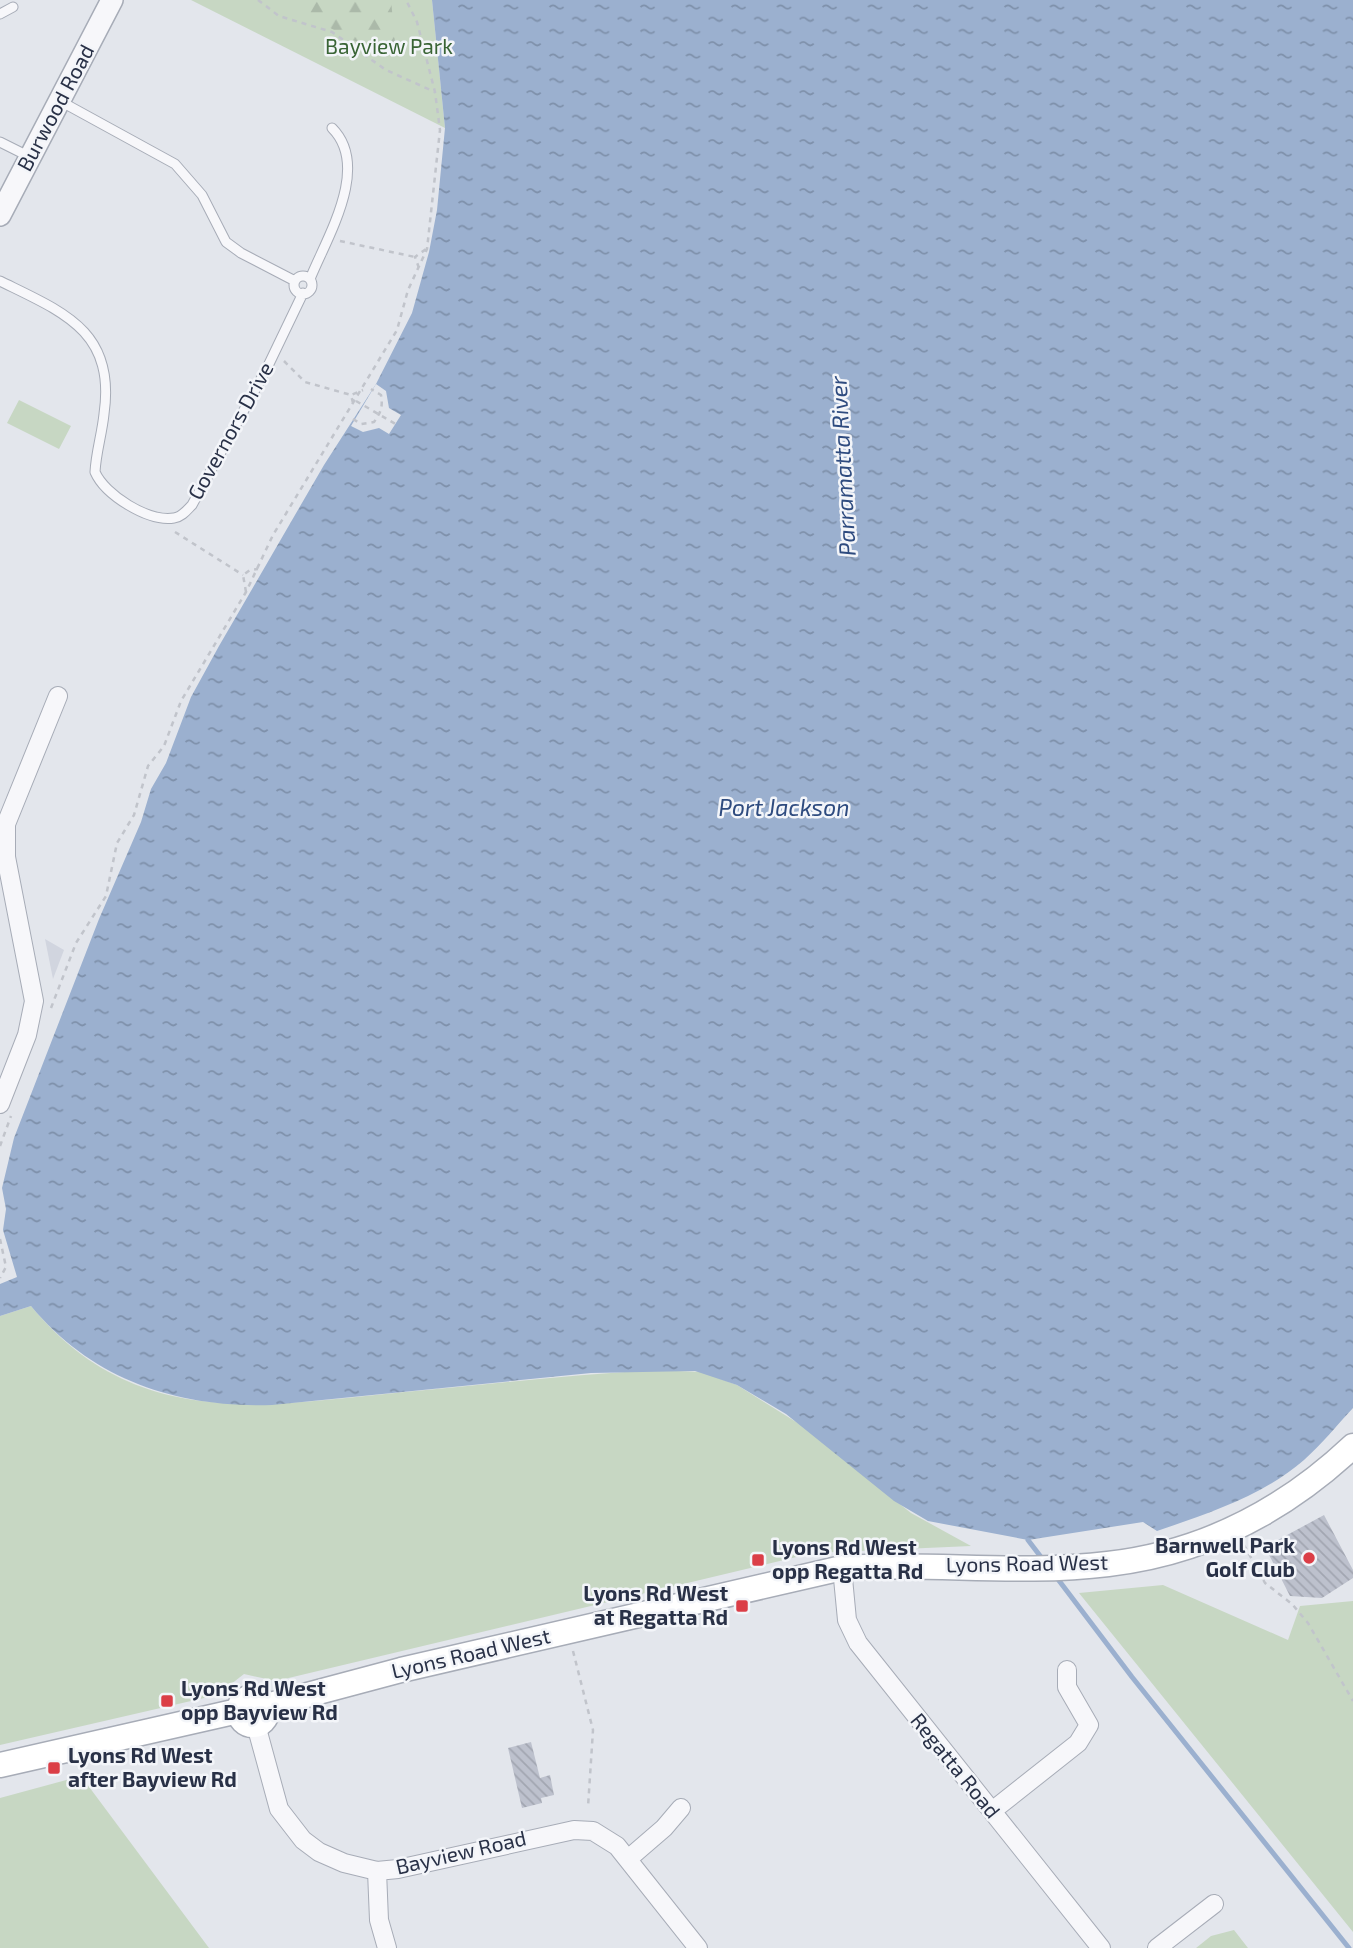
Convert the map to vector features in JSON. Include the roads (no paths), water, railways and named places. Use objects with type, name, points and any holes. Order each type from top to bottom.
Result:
[{"type":"main road","name":"Lyons Road West","points":[[0,1765],[253,1714],[427,1664],[842,1568],[886,1565],[1106,1565],[1147,1558],[1189,1548],[1236,1530],[1307,1486],[1353,1446]]},
{"type":"street","name":"Burwood Road","points":[[0,215],[112,0]]},
{"type":"street","points":[[6,1108],[34,1001],[5,857],[3,823],[58,696]]},
{"type":"street","name":"Regatta Road","points":[[842,1568],[847,1620],[858,1643],[1101,1948]]},
{"type":"street","points":[[992,1811],[1077,1743],[1089,1725],[1067,1687],[1066,1670]]},
{"type":"street","name":"Bayview Road","points":[[253,1714],[272,1790],[291,1827],[319,1852],[344,1863],[377,1871],[417,1866],[586,1829],[604,1836],[628,1860],[698,1948]]},
{"type":"street","points":[[628,1860],[664,1828],[681,1808]]},
{"type":"street","points":[[377,1871],[379,1920],[387,1948]]},
{"type":"street","points":[[1157,1948],[1214,1904]]},
{"type":"lane","points":[[0,14],[13,7]]},
{"type":"lane","points":[[60,101],[175,164],[202,195],[226,242],[241,253],[295,281]]},
{"type":"lane","points":[[295,281],[296,289],[303,293],[312,287],[310,279],[344,196],[348,166],[343,139],[332,128]]},
{"type":"lane","points":[[0,142],[30,157]]},
{"type":"lane","points":[[295,281],[302,276],[310,279]]},
{"type":"lane","name":"Governors Drive","points":[[0,281],[77,321],[99,349],[106,383],[95,472],[101,486],[138,509],[174,518],[192,505],[267,368],[303,293]]},
{"type":"water","name":"Port Jackson","points":[[432,0],[1353,0],[1353,1408],[1304,1460],[1271,1483],[1215,1510],[1157,1531],[1143,1522],[1028,1540],[928,1521],[894,1501],[786,1414],[737,1385],[695,1371],[591,1373],[272,1405],[237,1405],[171,1395],[109,1371],[55,1332],[31,1306],[0,1316],[0,1284],[17,1277],[3,1230],[6,1209],[2,1188],[14,1138],[99,919],[141,822],[151,789],[166,763],[191,697],[324,465],[376,384],[412,313],[429,252],[437,210],[445,128]]},
{"type":"waterway","points":[[1028,1540],[1044,1561]]},
{"type":"waterway","points":[[1054,1574],[1132,1677],[1349,1948]]},
{"type":"place","name":"Barnwell Park Golf Club","points":[[1309,1558]]},
{"type":"place","name":"Lyons Rd West opp Regatta Rd","points":[[758,1560]]},
{"type":"place","name":"Lyons Rd West at Regatta Rd","points":[[742,1606]]},
{"type":"place","name":"Lyons Rd West opp Bayview Rd","points":[[167,1701]]},
{"type":"place","name":"Lyons Rd West after Bayview Rd","points":[[54,1768]]},
{"type":"park label","name":"Bayview Park","points":[[389,47]]},
{"type":"water label","name":"Parramatta River","points":[[843,466]]}]
